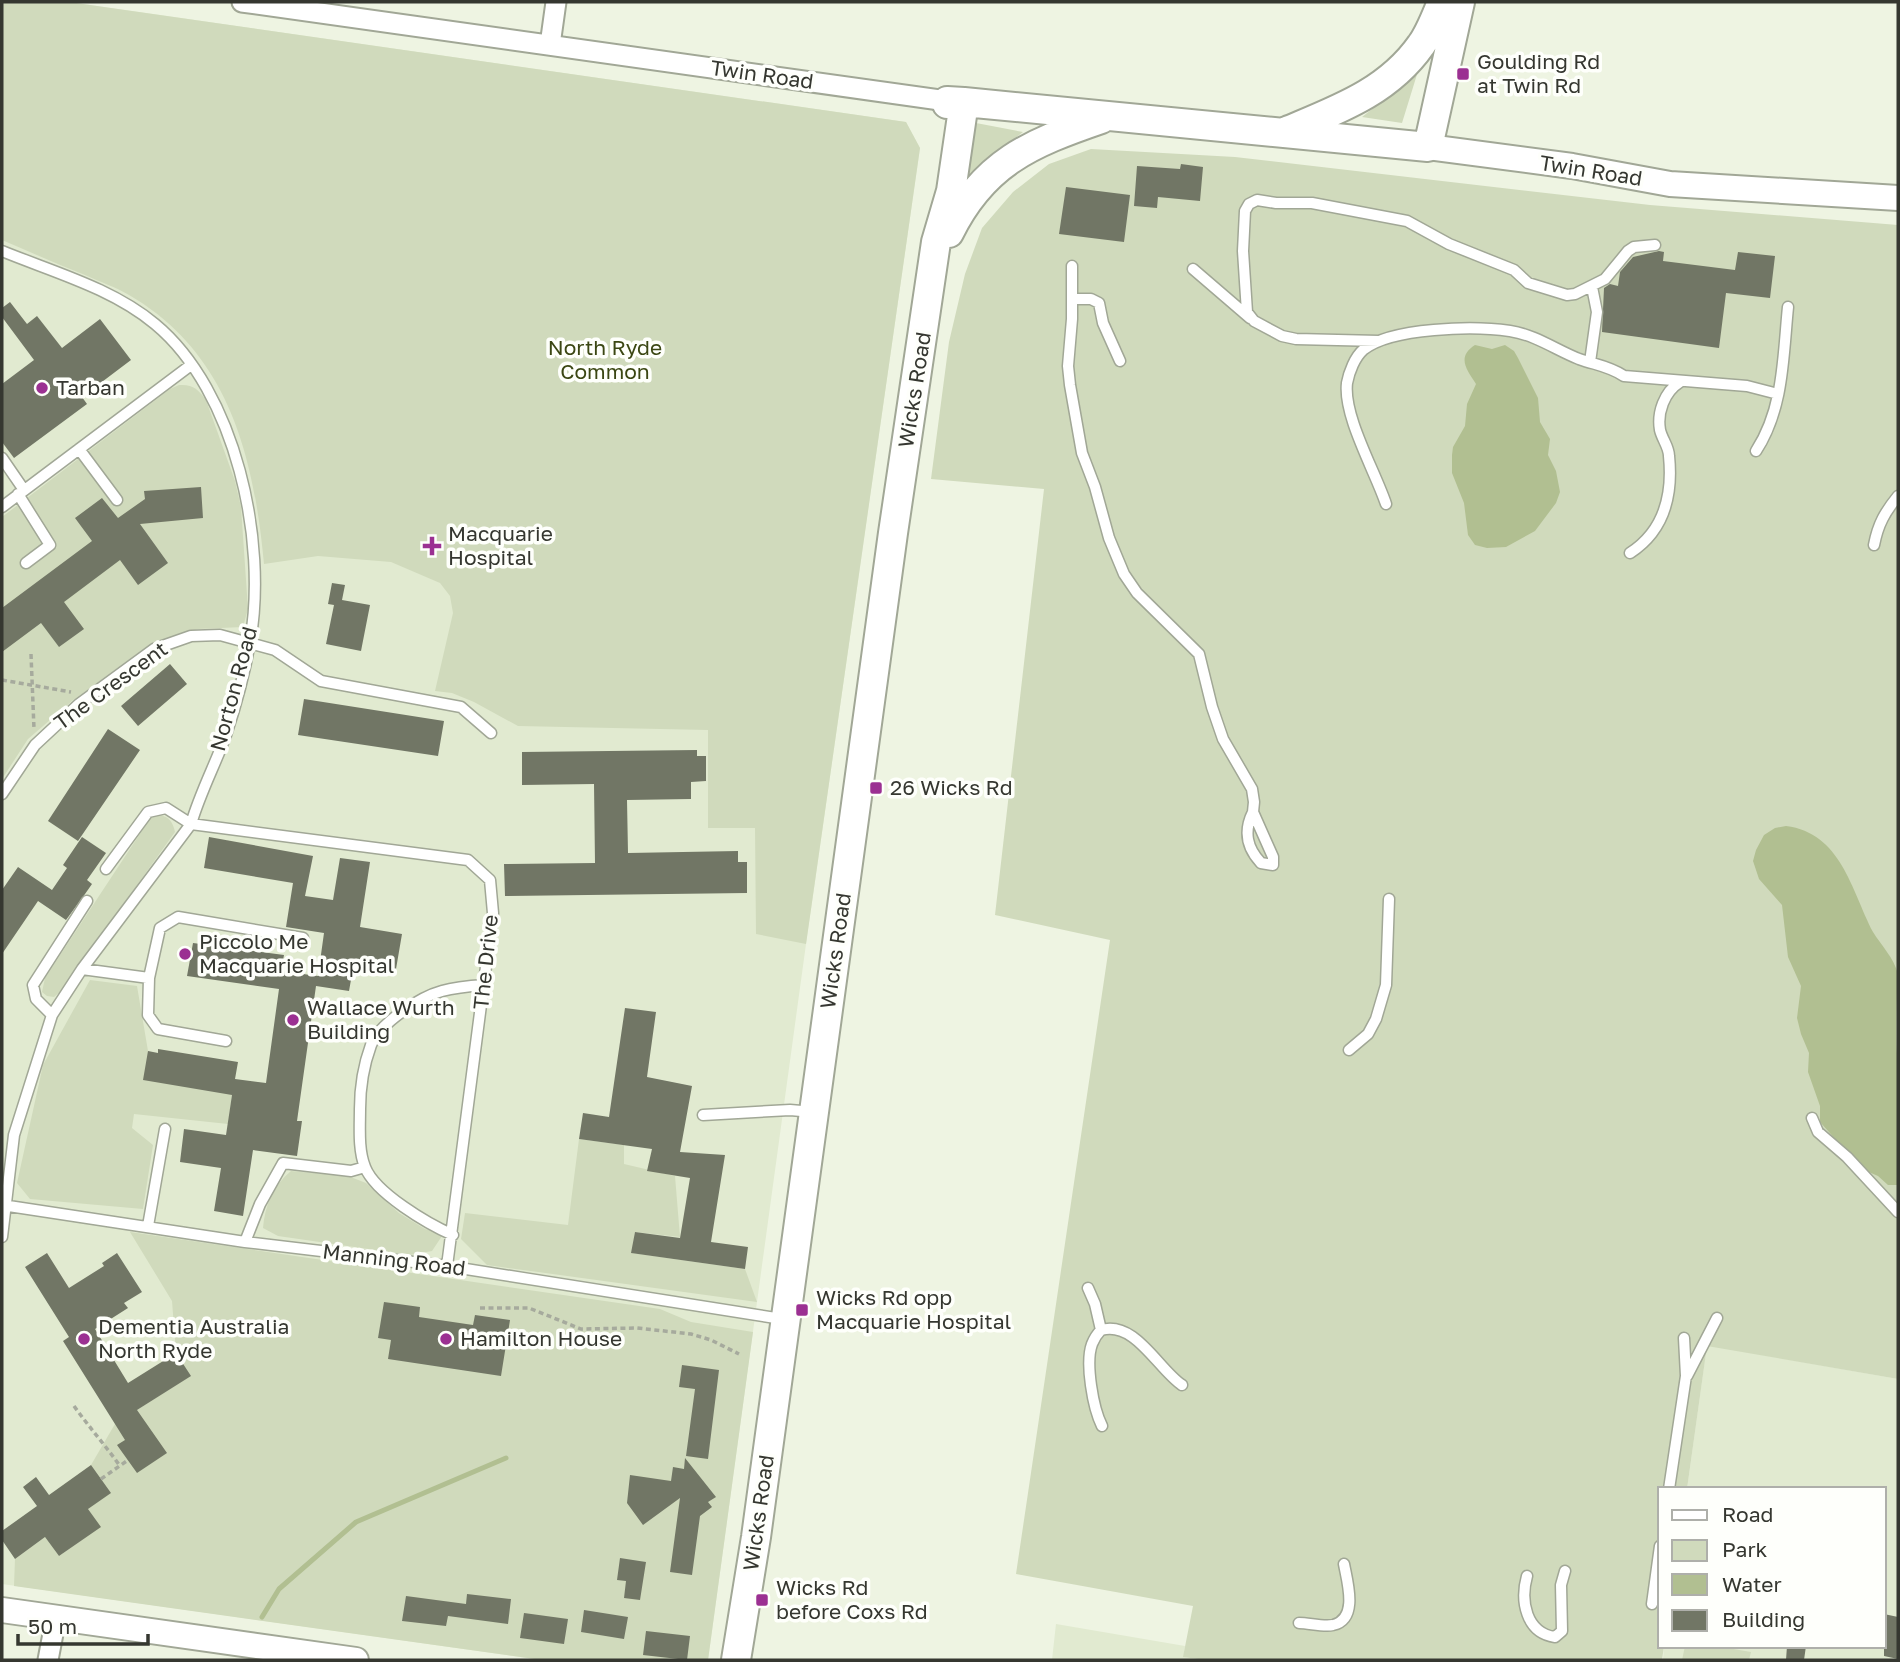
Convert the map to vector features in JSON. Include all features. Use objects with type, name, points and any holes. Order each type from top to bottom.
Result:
[{"type":"main road","name":"Twin Road","points":[[1284,132],[1343,108],[1384,84],[1422,44],[1443,2]]},
{"type":"main road","points":[[1420,145],[1443,2]]},
{"type":"main road","points":[[1420,145],[1460,2]]},
{"type":"main road","name":"Twin Road","points":[[955,101],[1420,145]]},
{"type":"main road","name":"Wicks Road","points":[[736,1660],[756,1537],[893,533],[935,255],[951,191],[955,101]]},
{"type":"main road","points":[[935,255],[958,214],[1002,165],[1041,141],[1111,116]]},
{"type":"street","name":"Twin Road","points":[[242,2],[308,6],[550,45],[955,101]]},
{"type":"street","points":[[550,45],[556,2]]},
{"type":"street","name":"Twin Road","points":[[1420,145],[1572,166],[1670,184],[1898,198]]},
{"type":"street","points":[[2,1610],[295,1656],[356,1660]]},
{"type":"street","points":[[48,1660],[56,1618]]},
{"type":"lane","points":[[1254,321],[1247,312],[1242,237],[1245,211],[1249,204],[1257,200],[1276,204],[1312,203],[1407,221],[1449,244],[1514,270],[1528,283],[1567,295],[1575,294],[1605,279],[1628,251],[1640,244],[1655,245]]},
{"type":"lane","name":"Norton Road","points":[[2,252],[95,289],[125,304],[154,323],[191,365],[216,404],[245,490],[254,550],[255,598],[250,643],[226,735],[197,801],[191,824],[82,969],[52,1015],[14,1135],[2,1237]]},
{"type":"lane","points":[[1072,266],[1068,366],[1077,433],[1109,538],[1124,574],[1137,593],[1199,654],[1209,699],[1223,739],[1252,789],[1253,812],[1247,836],[1249,846],[1262,863],[1273,865],[1273,857],[1253,812]]},
{"type":"lane","points":[[1193,269],[1254,321],[1282,336],[1296,339],[1379,341]]},
{"type":"lane","points":[[1590,362],[1597,312],[1592,286]]},
{"type":"lane","points":[[1072,299],[1091,299],[1099,303],[1103,323],[1120,361]]},
{"type":"lane","points":[[1756,451],[1769,426],[1778,394],[1788,307]]},
{"type":"lane","points":[[1386,504],[1348,404],[1347,385],[1350,371],[1361,351],[1394,336],[1430,331],[1511,331],[1550,344],[1577,358],[1609,367],[1624,376],[1747,386],[1778,394]]},
{"type":"lane","points":[[2,507],[191,365]]},
{"type":"lane","points":[[1630,553],[1656,531],[1665,506],[1669,484],[1669,453],[1660,432],[1659,421],[1661,406],[1668,392],[1680,382]]},
{"type":"lane","points":[[79,449],[117,500]]},
{"type":"lane","points":[[2,458],[50,545],[26,564]]},
{"type":"lane","points":[[1874,545],[1883,514],[1898,496]]},
{"type":"lane","name":"The Crescent","points":[[2,794],[35,745],[92,695],[154,649],[178,639],[204,635],[220,635],[275,650],[321,681],[461,707],[491,733]]},
{"type":"lane","points":[[106,869],[148,812],[166,808],[191,824]]},
{"type":"lane","name":"The Drive","points":[[191,824],[468,860],[490,880],[493,913],[485,985],[447,1266]]},
{"type":"lane","points":[[1349,1050],[1368,1034],[1376,1019],[1386,985],[1389,898]]},
{"type":"lane","points":[[52,1015],[36,999],[33,985],[87,901]]},
{"type":"lane","points":[[226,1041],[158,1029],[148,1015],[149,978],[160,928],[178,917],[303,938]]},
{"type":"lane","points":[[82,969],[149,978]]},
{"type":"lane","points":[[453,1235],[429,1225],[377,1186],[365,1167],[359,1134],[360,1094],[372,1044],[390,1021],[420,1000],[439,992],[485,985]]},
{"type":"lane","points":[[703,1115],[790,1110],[814,1112]]},
{"type":"lane","points":[[1812,1118],[1818,1132],[1847,1157],[1898,1212]]},
{"type":"lane","points":[[2,1129],[14,1135]]},
{"type":"lane","points":[[148,1226],[165,1129]]},
{"type":"lane","points":[[245,1242],[260,1204],[283,1163],[351,1171],[365,1167]]},
{"type":"lane","name":"Manning Road","points":[[4,1205],[245,1242],[447,1266],[786,1320]]},
{"type":"lane","points":[[1088,1288],[1096,1304],[1101,1330]]},
{"type":"lane","points":[[1686,1376],[1717,1318]]},
{"type":"lane","points":[[1102,1426],[1091,1379],[1090,1351],[1092,1342],[1101,1330],[1117,1328],[1133,1337],[1182,1385]]},
{"type":"lane","points":[[1669,1487],[1686,1376],[1684,1338]]},
{"type":"lane","points":[[1652,1604],[1658,1560]]},
{"type":"lane","points":[[1299,1623],[1334,1625],[1344,1618],[1350,1603],[1344,1564]]},
{"type":"lane","points":[[1527,1576],[1524,1602],[1530,1621],[1543,1634],[1555,1637],[1562,1631],[1562,1585],[1565,1571]]},
{"type":"path","points":[[31,654],[35,745]]},
{"type":"path","points":[[2,680],[92,695]]},
{"type":"path","points":[[480,1308],[529,1308],[581,1329],[637,1328],[691,1334],[711,1339],[739,1354]]},
{"type":"path","points":[[74,1406],[92,1433],[106,1446],[120,1466]]},
{"type":"path","points":[[101,1479],[128,1460]]},
{"type":"shaded area","name":"Macquarie Hospital","points":[[2,2],[69,2],[906,122],[920,148],[806,944],[708,1660],[542,1660],[2,1584]]},
{"type":"shaded area","points":[[1707,1345],[1898,1379],[1898,1660],[1663,1660],[1664,1648],[1886,1648],[1886,1487],[1687,1487]]},
{"type":"shaded area","points":[[1056,1624],[1185,1646],[1184,1657],[1205,1660],[1052,1660]]},
{"type":"green space","name":"North Ryde Common","points":[[2,2],[69,2],[906,122],[920,148],[806,944],[756,934],[755,828],[708,828],[708,730],[518,726],[474,702],[452,693],[435,691],[453,613],[450,596],[440,583],[391,562],[318,556],[264,564],[253,485],[243,447],[230,411],[213,377],[191,346],[163,319],[124,292],[2,240]]},
{"type":"green space","points":[[1419,68],[1402,123],[1362,117],[1400,87]]},
{"type":"green space","points":[[976,123],[1023,132],[992,156],[961,187]]},
{"type":"green space","points":[[1091,149],[1235,157],[1650,205],[1898,225],[1898,1379],[1707,1346],[1687,1487],[1658,1487],[1658,1648],[1664,1648],[1662,1660],[1205,1660],[1183,1657],[1193,1606],[1016,1574],[1110,940],[995,915],[1044,489],[931,479],[949,342],[965,274],[982,228],[1013,192],[1049,164]]},
{"type":"green space","points":[[179,385],[195,388],[206,400],[235,481],[241,507],[248,609],[243,627],[198,629],[142,650],[72,701],[28,739],[2,779],[2,517],[170,389]]},
{"type":"green space","points":[[160,815],[170,820],[175,832],[62,990],[54,997],[47,996],[42,992],[45,978],[151,817]]},
{"type":"green space","points":[[90,980],[137,986],[148,1051],[232,1095],[228,1124],[134,1114],[132,1128],[153,1145],[143,1209],[30,1199],[17,1183],[43,1065]]},
{"type":"green space","points":[[579,1139],[624,1145],[624,1164],[675,1176],[680,1237],[635,1232],[632,1253],[745,1269],[757,1302],[487,1265],[461,1239],[465,1213],[568,1225]]},
{"type":"green space","points":[[291,1171],[348,1176],[366,1183],[399,1213],[442,1236],[432,1251],[410,1255],[278,1236],[263,1228],[264,1220],[275,1190]]},
{"type":"green space","points":[[130,1232],[660,1309],[691,1322],[753,1332],[708,1660],[542,1660],[14,1586],[15,1559],[45,1537],[59,1556],[100,1527],[88,1509],[91,1465],[115,1424],[190,1376],[176,1353],[172,1301]]},
{"type":"green space","points":[[1685,1648],[1728,1648],[1751,1652],[1749,1660],[1682,1660]]},
{"type":"water","points":[[1475,345],[1492,349],[1505,345],[1514,351],[1538,398],[1540,422],[1550,439],[1548,455],[1556,471],[1560,492],[1556,503],[1535,531],[1506,547],[1487,548],[1475,545],[1468,535],[1464,503],[1452,473],[1453,447],[1465,426],[1467,404],[1476,384],[1465,364],[1466,354]]},
{"type":"water","points":[[1786,826],[1805,831],[1820,839],[1832,851],[1850,881],[1873,932],[1898,974],[1897,1185],[1888,1185],[1878,1176],[1862,1169],[1820,1122],[1820,1106],[1808,1072],[1809,1053],[1797,1018],[1801,986],[1788,957],[1782,905],[1759,879],[1753,861],[1764,835],[1775,828]]},
{"type":"building","points":[[1181,164],[1203,167],[1200,201],[1158,197],[1157,208],[1134,206],[1137,166],[1180,169]]},
{"type":"building","points":[[1066,187],[1130,195],[1124,242],[1059,234]]},
{"type":"building","points":[[1664,252],[1663,261],[1735,270],[1738,252],[1775,256],[1770,298],[1726,293],[1719,348],[1602,332],[1604,288],[1610,284],[1618,286],[1620,272],[1633,257]]},
{"type":"building","name":"Tarban","points":[[10,302],[27,324],[37,316],[62,348],[100,319],[131,360],[82,397],[87,404],[14,458],[2,442],[2,384],[34,360],[2,317],[2,308]]},
{"type":"building","points":[[201,487],[203,518],[140,524],[168,563],[138,585],[120,560],[64,602],[84,629],[59,647],[41,623],[2,652],[2,608],[92,541],[75,518],[102,498],[118,518],[145,499],[144,491]]},
{"type":"building","points":[[332,583],[345,585],[342,600],[370,605],[361,651],[326,644],[334,605],[328,604]]},
{"type":"building","points":[[170,664],[187,684],[138,726],[121,706]]},
{"type":"building","points":[[304,699],[444,721],[438,756],[298,735]]},
{"type":"building","points":[[108,729],[140,750],[78,841],[48,821]]},
{"type":"building","points":[[697,750],[697,756],[706,756],[706,781],[691,782],[691,799],[627,800],[628,853],[738,851],[738,862],[747,862],[747,893],[505,896],[504,864],[595,863],[594,784],[522,785],[522,752]]},
{"type":"building","points":[[82,837],[106,853],[87,880],[92,884],[66,920],[38,901],[2,954],[2,890],[18,867],[52,890],[67,868],[63,865]]},
{"type":"building","name":"Wallace Wurth Building","points":[[209,837],[313,856],[305,896],[333,900],[340,858],[370,862],[360,927],[402,934],[396,969],[354,963],[349,991],[316,986],[297,1121],[302,1121],[297,1156],[253,1150],[243,1216],[214,1211],[221,1168],[180,1162],[184,1129],[226,1135],[232,1095],[143,1080],[148,1051],[158,1053],[158,1049],[238,1062],[235,1079],[266,1083],[279,989],[187,976],[193,943],[284,955],[281,971],[318,976],[324,933],[286,927],[293,883],[204,868]]},
{"type":"building","points":[[625,1008],[656,1012],[647,1077],[692,1086],[680,1152],[725,1155],[711,1242],[748,1247],[745,1269],[631,1253],[635,1232],[680,1238],[690,1178],[647,1171],[652,1149],[579,1139],[583,1113],[609,1117]]},
{"type":"building","name":"Dementia Australia North Ryde","points":[[47,1253],[69,1288],[104,1266],[102,1263],[117,1253],[142,1292],[124,1303],[128,1308],[95,1329],[128,1383],[176,1353],[191,1376],[137,1410],[167,1453],[137,1473],[117,1445],[125,1440],[63,1341],[69,1337],[25,1267]]},
{"type":"building","name":"Hamilton House","points":[[384,1302],[420,1307],[419,1317],[473,1325],[475,1315],[510,1320],[501,1376],[388,1359],[391,1340],[378,1338]]},
{"type":"building","points":[[682,1365],[719,1370],[708,1459],[686,1456],[695,1389],[679,1387]]},
{"type":"building","points":[[685,1458],[716,1497],[708,1502],[712,1507],[700,1516],[692,1575],[670,1572],[680,1498],[643,1525],[627,1503],[630,1475],[671,1481],[673,1467],[684,1469]]},
{"type":"building","points":[[91,1465],[111,1493],[88,1509],[101,1527],[59,1556],[45,1537],[15,1559],[2,1540],[2,1531],[37,1506],[23,1487],[36,1477],[49,1495]]},
{"type":"building","points":[[620,1558],[646,1562],[640,1600],[624,1598],[626,1581],[617,1580]]},
{"type":"building","points":[[467,1594],[511,1599],[508,1624],[448,1616],[446,1626],[402,1621],[406,1596],[466,1604]]},
{"type":"building","points":[[584,1610],[628,1617],[624,1639],[581,1632]]},
{"type":"building","points":[[524,1613],[568,1619],[564,1644],[520,1638]]},
{"type":"building","points":[[1886,1614],[1898,1617],[1898,1659],[1884,1656]]},
{"type":"building","points":[[646,1631],[690,1636],[687,1660],[643,1655]]},
{"type":"building","points":[[1787,1648],[1806,1648],[1804,1660],[1786,1660]]},
{"type":"waterway","points":[[262,1617],[279,1589],[356,1522],[506,1458]]},
{"type":"place","name":"Goulding Rd at Twin Rd","points":[[1463,74]]},
{"type":"place","name":"Tarban","points":[[42,388]]},
{"type":"place","name":"Macquarie Hospital","points":[[432,546]]},
{"type":"place","name":"26 Wicks Rd","points":[[876,788]]},
{"type":"place","name":"Piccolo Me Macquarie Hospital","points":[[185,954]]},
{"type":"place","name":"Wallace Wurth Building","points":[[293,1020]]},
{"type":"place","name":"Wicks Rd opp Macquarie Hospital","points":[[802,1310]]},
{"type":"place","name":"Dementia Australia North Ryde","points":[[84,1339]]},
{"type":"place","name":"Hamilton House","points":[[446,1339]]},
{"type":"place","name":"Wicks Rd before Coxs Rd","points":[[762,1600]]}]
